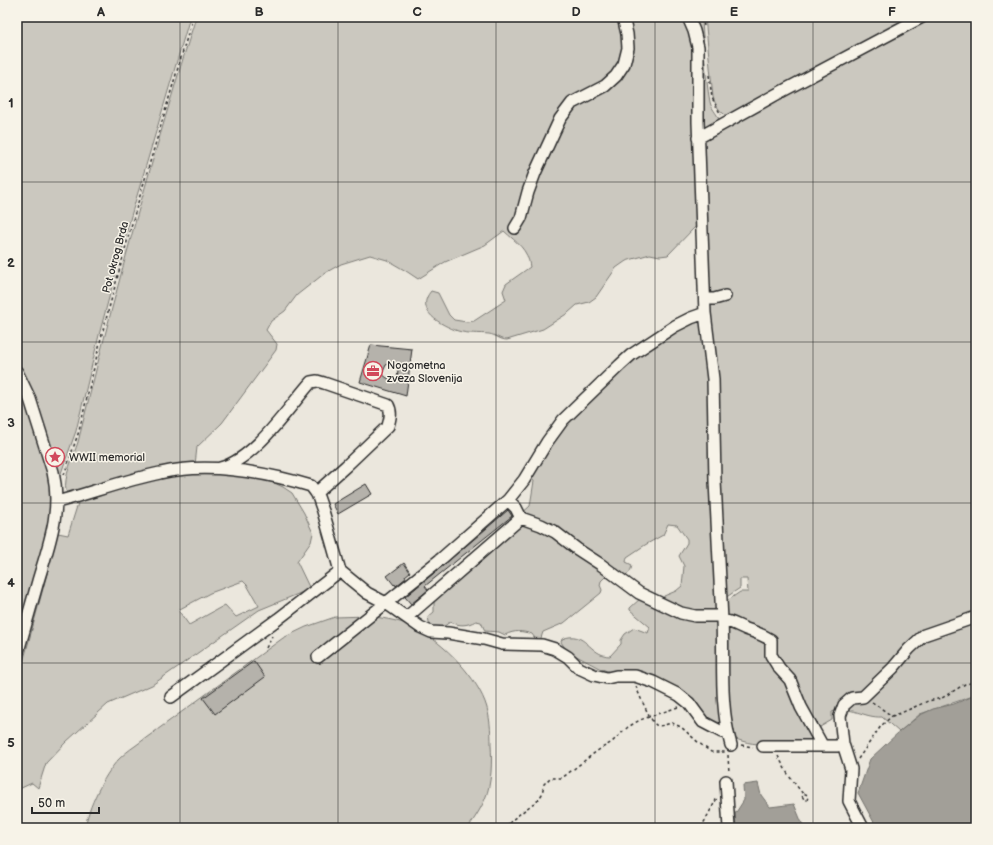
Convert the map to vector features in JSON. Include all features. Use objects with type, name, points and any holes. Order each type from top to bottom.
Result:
[{"type":"street","points":[[516,228],[521,218],[535,172],[560,119],[572,103],[605,86],[616,76],[624,64],[628,48],[627,34],[623,17]]},
{"type":"street","points":[[688,17],[694,31],[698,47],[698,138],[705,313],[713,379],[715,481],[723,697],[731,745]]},
{"type":"street","points":[[698,138],[922,17]]},
{"type":"street","points":[[705,299],[714,299],[724,296]]},
{"type":"street","points":[[318,657],[442,558],[508,500],[524,480],[547,442],[563,420],[614,370],[631,355],[675,326],[690,318],[705,313]]},
{"type":"street","points":[[17,372],[30,399],[56,485],[57,502],[53,530],[17,655]]},
{"type":"street","points":[[218,469],[229,466],[255,446],[311,382],[317,381],[324,383],[388,405],[390,408],[388,426],[316,493]]},
{"type":"street","points":[[57,502],[160,473],[186,469],[218,469],[272,475],[311,486],[316,493],[323,511],[340,571],[367,593],[386,603],[420,627],[431,632],[478,638],[502,644],[542,645],[555,649],[568,657],[579,668],[594,675],[607,678],[616,676],[635,676],[669,689],[679,695],[689,703],[703,722],[722,732],[728,732]]},
{"type":"street","points":[[508,500],[516,508],[521,518],[555,532],[639,593],[681,613],[695,616],[721,618],[762,634],[770,640],[771,655],[779,668],[790,680],[801,707],[822,745]]},
{"type":"street","points":[[407,617],[521,518]]},
{"type":"street","points":[[172,698],[340,571]]},
{"type":"street","points":[[863,828],[849,801],[851,769],[843,744],[840,716],[844,705],[852,698],[863,697],[924,635],[976,617]]},
{"type":"street","points":[[763,746],[837,746],[843,744]]},
{"type":"street","points":[[726,781],[729,828]]},
{"type":"path","name":"Pot okrog Brda","points":[[64,476],[79,431],[102,334],[134,216],[193,17]]},
{"type":"path","points":[[703,17],[704,33]]},
{"type":"path","points":[[708,72],[712,98],[726,123]]},
{"type":"path","points":[[634,682],[651,721],[657,726],[672,723],[681,726],[699,743],[712,752],[726,752],[731,745],[752,747],[763,746]]},
{"type":"path","points":[[973,682],[973,696]]},
{"type":"path","points":[[851,769],[881,726],[892,716],[928,701],[942,698],[966,684],[976,682]]},
{"type":"path","points":[[863,697],[892,716]]},
{"type":"path","points":[[504,828],[539,799],[542,794],[544,784],[550,778],[562,778],[597,751],[612,742],[628,727],[640,720],[689,703]]},
{"type":"path","points":[[776,747],[780,763],[788,776],[803,794]]},
{"type":"shaded area","points":[[17,17],[190,17],[131,216],[99,335],[76,431],[60,476],[58,476],[33,400],[17,364]]},
{"type":"shaded area","points":[[196,17],[683,17],[693,35],[700,225],[694,228],[668,255],[660,256],[650,254],[626,261],[616,268],[596,297],[589,302],[577,305],[568,313],[543,329],[507,340],[489,334],[466,333],[444,325],[432,316],[426,305],[427,298],[431,291],[438,293],[449,315],[454,320],[467,322],[474,321],[506,300],[503,291],[506,284],[530,267],[527,255],[504,231],[485,245],[445,262],[418,279],[387,260],[370,255],[341,264],[325,273],[297,295],[285,311],[271,321],[266,330],[277,344],[276,350],[222,423],[197,447],[195,465],[71,494],[66,491],[65,486],[67,473],[78,442],[165,117]]},
{"type":"shaded area","points":[[691,17],[705,17],[702,21],[708,92],[711,105],[720,124],[703,130]]},
{"type":"shaded area","points":[[705,17],[918,17],[727,116],[718,108],[713,97]]},
{"type":"shaded area","points":[[925,17],[976,17],[976,695],[920,714],[899,732],[882,717],[839,710],[832,712],[832,720],[820,727],[814,741],[763,744],[743,741],[734,738],[728,724],[727,617],[724,603],[740,592],[748,592],[747,579],[740,579],[740,588],[725,598],[708,308],[703,138]]},
{"type":"shaded area","points":[[693,320],[703,321],[710,376],[718,613],[697,615],[663,602],[664,596],[676,591],[682,586],[684,566],[679,556],[687,543],[687,539],[677,525],[668,524],[663,535],[627,557],[626,562],[632,565],[627,575],[623,577],[520,515],[530,506],[534,481],[529,478],[562,425],[632,357]]},
{"type":"shaded area","points":[[17,379],[26,400],[50,476],[51,512],[45,540],[17,635]]},
{"type":"shaded area","points":[[230,473],[270,481],[292,493],[304,513],[313,533],[311,542],[297,562],[310,589],[259,610],[152,685],[108,704],[66,742],[46,763],[38,788],[32,783],[17,790],[17,685],[58,533],[68,535],[79,500],[162,475]],"holes":[[[243,581],[247,585],[259,606],[236,617],[225,605],[189,625],[178,610],[210,593]]]},
{"type":"shaded area","points":[[514,521],[544,528],[614,579],[605,577],[601,581],[600,585],[602,590],[601,593],[564,623],[543,632],[540,641],[537,641],[532,634],[525,632],[515,632],[505,635],[499,632],[485,631],[481,622],[476,621],[463,625],[450,622],[440,629],[430,627],[428,617],[434,612],[434,594]]},
{"type":"shaded area","points":[[641,598],[719,619],[725,735],[707,723],[691,702],[599,668],[567,651],[561,642],[562,639],[577,637],[597,652],[610,656],[621,644],[621,640],[625,634],[634,628],[648,633],[650,627],[630,610],[630,608]]},
{"type":"shaded area","points":[[368,616],[404,623],[432,638],[464,668],[480,691],[487,707],[490,723],[491,772],[485,799],[468,828],[85,828],[89,811],[107,774],[118,760],[131,749],[283,638],[306,627],[335,617]]},
{"type":"shaded area","points":[[976,695],[976,828],[877,828],[858,793],[870,759],[920,715],[933,709],[954,704]]},
{"type":"shaded area","points":[[758,783],[761,795],[770,807],[794,804],[804,828],[736,828],[735,814],[744,800],[743,785]]},
{"type":"building","name":"Nogometna zveza Slovenija","points":[[371,345],[412,349],[406,396],[360,382]],"holes":[[[394,363],[398,370],[397,381],[387,378],[382,374],[386,365]]]},
{"type":"building","points":[[366,484],[372,494],[338,514],[333,504]]},
{"type":"building","points":[[508,510],[512,516],[425,586],[428,590],[411,604],[405,597]]},
{"type":"building","points":[[404,563],[410,572],[405,576],[406,578],[396,586],[387,576]]},
{"type":"building","points":[[254,661],[265,677],[215,714],[203,698]]},
{"type":"place","name":"Nogometna zveza Slovenija","points":[[373,371]]},
{"type":"place","name":"WWII memorial","points":[[55,457]]}]
